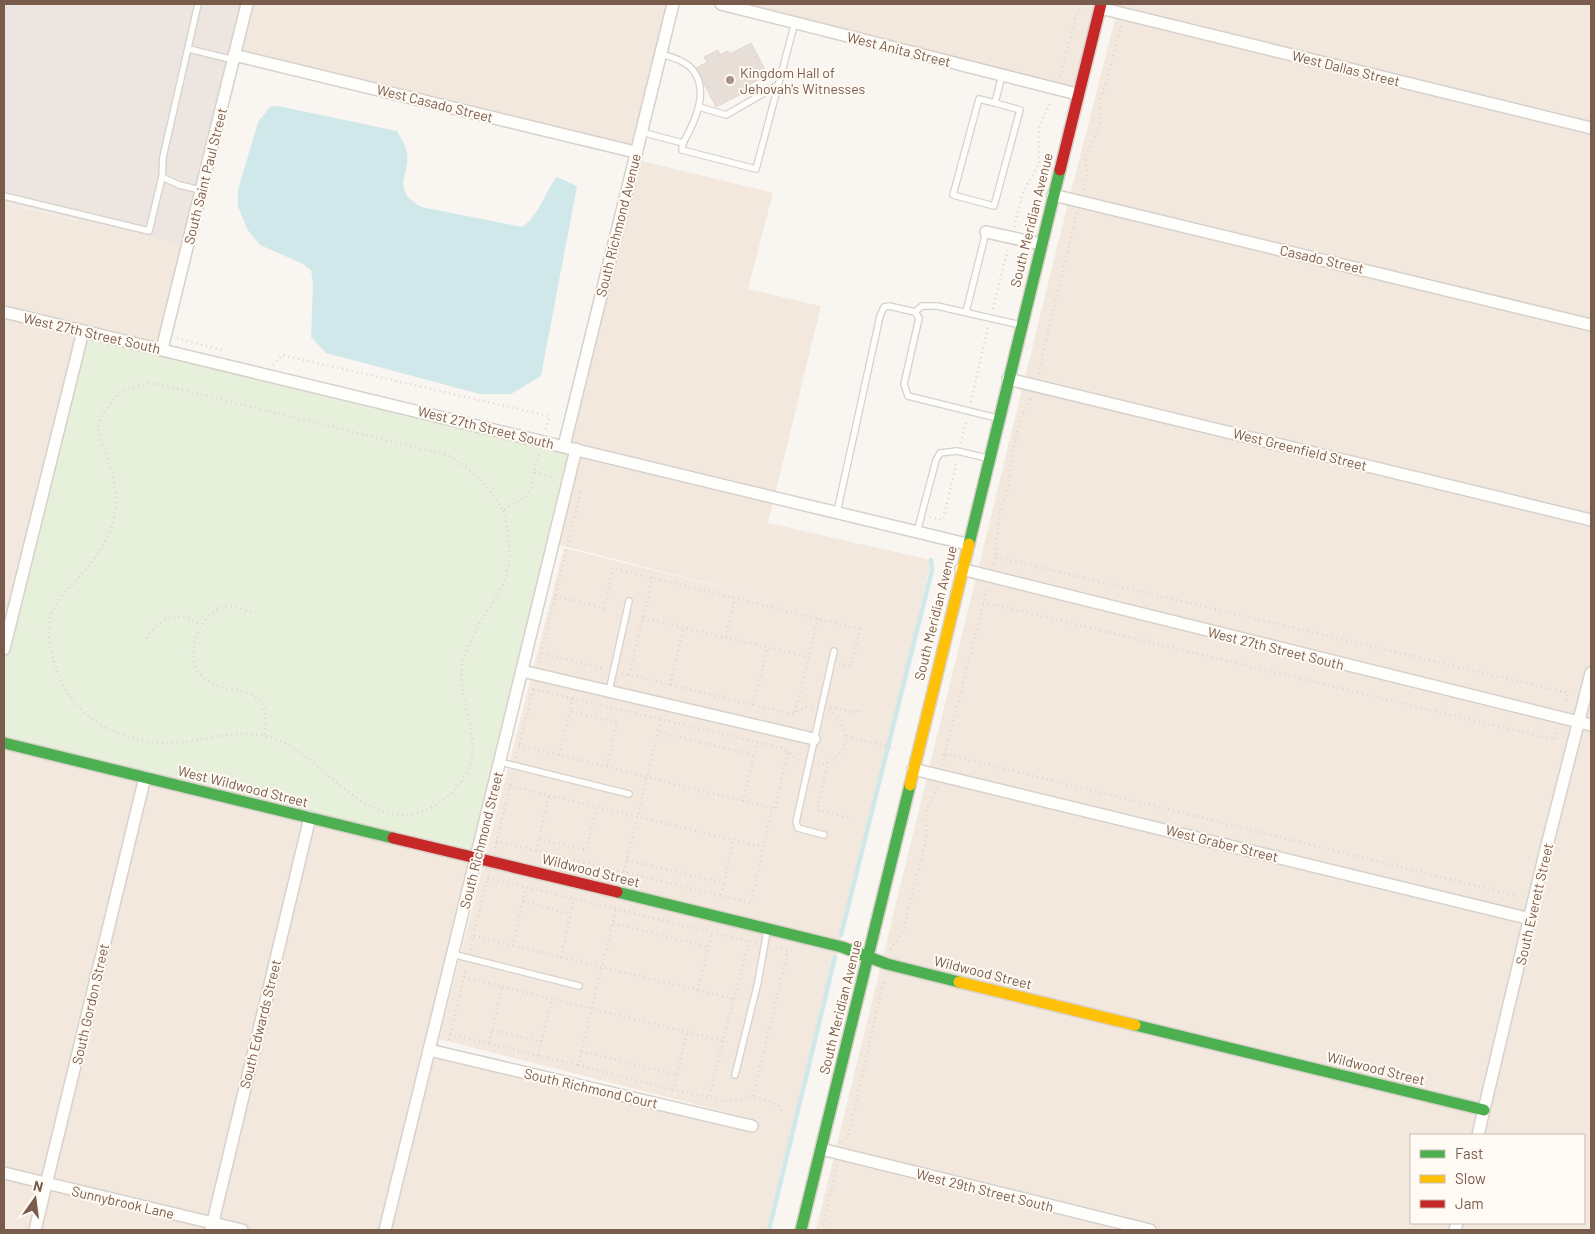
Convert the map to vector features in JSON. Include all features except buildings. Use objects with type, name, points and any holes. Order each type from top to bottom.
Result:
[{"type":"street","name":"South Saint Paul Street","points":[[162,349],[246,4]]},
{"type":"street","name":"South Richmond Avenue","points":[[564,446],[673,4]]},
{"type":"street","name":"West Anita Street","points":[[721,4],[1078,94]]},
{"type":"street","name":"West Dallas Street","points":[[1100,6],[1125,14],[1591,128]]},
{"type":"street","name":"South Meridian Avenue","points":[[801,1230],[967,544],[1100,6]]},
{"type":"street","name":"West Casado Street","points":[[234,57],[636,152]]},
{"type":"street","name":"Casado Street","points":[[1053,195],[1591,324]]},
{"type":"street","points":[[986,232],[1041,244]]},
{"type":"street","name":"West 27th Street South","points":[[4,312],[967,544]]},
{"type":"street","points":[[4,650],[83,331]]},
{"type":"street","name":"West Greenfield Street","points":[[1008,379],[1591,520]]},
{"type":"street","name":"South Richmond Street","points":[[385,1230],[576,449]]},
{"type":"street","name":"West 27th Street South","points":[[961,569],[1591,725]]},
{"type":"street","points":[[522,671],[814,739]]},
{"type":"street","name":"South Everett Street","points":[[1478,1134],[1591,673]]},
{"type":"street","name":"West Wildwood Street","points":[[4,743],[476,858]]},
{"type":"street","name":"West Graber Street","points":[[913,769],[1530,918]]},
{"type":"street","name":"South Gordon Street","points":[[35,1230],[145,777]]},
{"type":"street","name":"South Edwards Street","points":[[211,1227],[310,817]]},
{"type":"street","name":"Wildwood Street","points":[[476,858],[842,947],[888,964],[1484,1110]]},
{"type":"street","name":"South Richmond Court","points":[[429,1050],[752,1126]]},
{"type":"street","name":"West 29th Street South","points":[[821,1149],[1150,1230]]},
{"type":"street","name":"Sunnybrook Lane","points":[[4,1173],[211,1227],[242,1230]]},
{"type":"lane","points":[[4,196],[149,231],[162,177],[163,157],[198,4]]},
{"type":"lane","points":[[661,54],[681,60],[691,68],[698,82],[701,98],[695,121],[682,150],[756,168],[795,22]]},
{"type":"lane","points":[[189,49],[234,57]]},
{"type":"lane","points":[[995,103],[1002,75]]},
{"type":"lane","points":[[698,107],[726,115],[778,85]]},
{"type":"lane","points":[[979,99],[995,103],[1020,110],[994,206],[954,196],[979,99]]},
{"type":"lane","points":[[641,132],[684,143]]},
{"type":"lane","points":[[162,177],[179,185],[201,190]]},
{"type":"lane","points":[[966,312],[986,232]]},
{"type":"lane","points":[[915,312],[922,306],[929,305],[1021,325]]},
{"type":"lane","points":[[836,512],[881,311],[889,306],[915,312]]},
{"type":"lane","points":[[915,312],[918,318],[917,330],[904,384],[906,393],[913,398],[998,419]]},
{"type":"lane","points":[[917,532],[936,460],[940,453],[950,450],[959,451],[988,459]]},
{"type":"lane","points":[[609,691],[629,601]]},
{"type":"lane","points":[[824,835],[803,831],[798,828],[796,822],[834,651]]},
{"type":"lane","points":[[500,762],[629,794]]},
{"type":"lane","points":[[735,1076],[758,982],[767,929]]},
{"type":"lane","points":[[452,954],[580,986]]},
{"type":"path","points":[[921,514],[943,520],[990,318],[1022,192],[1039,164],[1039,126],[1056,89],[1076,17],[1082,4]]},
{"type":"path","points":[[822,1230],[842,1142],[848,1137],[888,964],[890,946],[903,931],[927,835],[925,814],[935,793],[940,775],[996,557],[1000,508],[1009,488],[1009,471],[1020,418],[1031,401],[1087,174],[1085,158],[1100,124],[1100,102],[1125,14]]},
{"type":"path","points":[[177,338],[223,351]]},
{"type":"path","points":[[266,363],[273,365],[282,355],[549,416],[534,472],[533,488],[527,498],[503,511]]},
{"type":"path","points":[[150,383],[167,386],[450,456],[473,472],[493,491],[503,511],[511,547],[509,568],[500,592],[476,628],[462,664],[462,690],[472,736],[472,756],[466,774],[444,800],[432,808],[414,814],[384,812],[369,807],[295,750],[264,735],[228,734],[206,739],[166,743],[148,743],[128,738],[92,719],[75,704],[62,683],[56,667],[48,631],[52,613],[63,595],[90,565],[104,544],[112,523],[115,504],[114,477],[98,430],[102,418],[122,390],[150,383]]},
{"type":"path","points":[[534,472],[555,478]]},
{"type":"path","points":[[555,596],[604,608],[613,568],[860,629],[851,666],[836,664]]},
{"type":"path","points":[[629,675],[653,577]]},
{"type":"path","points":[[726,637],[735,598]]},
{"type":"path","points":[[251,612],[235,607],[219,608],[200,626],[193,644],[193,657],[204,678],[219,686],[251,693],[262,704],[267,719],[264,735]]},
{"type":"path","points":[[147,638],[154,625],[167,618],[192,618],[200,626]]},
{"type":"path","points":[[643,618],[809,657]]},
{"type":"path","points":[[670,685],[684,627]]},
{"type":"path","points":[[753,705],[768,647]]},
{"type":"path","points":[[542,653],[753,705],[791,714],[795,713]]},
{"type":"path","points":[[533,689],[788,750],[793,758],[813,767],[838,758],[844,749],[846,736],[837,717],[826,708],[828,699]]},
{"type":"path","points":[[559,756],[573,698]]},
{"type":"path","points":[[570,711],[617,722],[607,767]]},
{"type":"path","points":[[624,872],[661,719]]},
{"type":"path","points":[[658,732],[754,755]]},
{"type":"path","points":[[846,736],[895,748]]},
{"type":"path","points":[[743,801],[758,742]]},
{"type":"path","points":[[519,746],[775,809],[788,750]]},
{"type":"path","points":[[945,754],[1518,896]]},
{"type":"path","points":[[828,762],[817,810],[852,818]]},
{"type":"path","points":[[510,786],[763,847]]},
{"type":"path","points":[[536,851],[549,796]]},
{"type":"path","points":[[539,839],[586,850],[597,807]]},
{"type":"path","points":[[496,842],[751,902],[772,808]]},
{"type":"path","points":[[721,896],[733,840]]},
{"type":"path","points":[[627,860],[724,883]]},
{"type":"path","points":[[488,878],[788,951],[753,1096]]},
{"type":"path","points":[[513,946],[526,887]]},
{"type":"path","points":[[561,957],[574,899]]},
{"type":"path","points":[[523,901],[571,914]]},
{"type":"path","points":[[578,1066],[616,909]]},
{"type":"path","points":[[613,923],[708,947]]},
{"type":"path","points":[[698,990],[712,932]]},
{"type":"path","points":[[474,936],[734,999]]},
{"type":"path","points":[[710,1097],[749,941]]},
{"type":"path","points":[[464,977],[723,1041]]},
{"type":"path","points":[[489,1043],[502,987]]},
{"type":"path","points":[[538,1056],[552,999]]},
{"type":"path","points":[[492,1030],[541,1042]]},
{"type":"path","points":[[673,1090],[687,1032]]},
{"type":"path","points":[[450,1034],[728,1102],[753,1096],[777,1104],[783,1112]]},
{"type":"path","points":[[581,1051],[677,1075]]},
{"type":"shaded area","points":[[4,4],[246,4],[187,246],[4,202]]},
{"type":"shaded area","points":[[246,4],[673,4],[635,152],[234,55]]},
{"type":"shaded area","points":[[721,4],[1100,4],[1077,94]]},
{"type":"shaded area","points":[[1119,4],[1591,4],[1591,1230],[816,1230],[1058,243]]},
{"type":"shaded area","points":[[634,159],[773,193],[748,289],[821,306],[768,523],[931,560],[769,1230],[4,1230],[4,743],[476,858],[429,1050],[773,1124],[439,1039],[564,548],[764,598],[553,543],[564,446]]},
{"type":"shaded area","points":[[4,203],[187,246],[162,349],[4,649]]},
{"type":"green space","points":[[83,331],[576,449],[476,858],[4,743],[4,649]]},
{"type":"water","points":[[278,106],[397,131],[406,149],[407,166],[404,187],[411,200],[421,207],[522,227],[533,217],[557,177],[577,186],[541,376],[511,394],[480,394],[326,353],[311,337],[313,284],[311,270],[303,264],[260,245],[247,229],[238,206],[238,190],[258,122],[270,107]]},
{"type":"waterway","points":[[841,935],[932,570],[931,560]]},
{"type":"waterway","points":[[769,1230],[835,957]]},
{"type":"traffic: fast","points":[[969,544],[1060,170]]},
{"type":"traffic: fast","points":[[4,743],[393,838]]},
{"type":"traffic: fast","points":[[801,1230],[910,785]]},
{"type":"traffic: fast","points":[[617,892],[842,947],[887,964],[959,982]]},
{"type":"traffic: fast","points":[[1135,1025],[1484,1110]]},
{"type":"traffic: slow","points":[[910,785],[969,544]]},
{"type":"traffic: slow","points":[[959,982],[1135,1025]]},
{"type":"traffic: jam","points":[[1060,170],[1101,4]]},
{"type":"traffic: jam","points":[[393,838],[617,892]]},
{"type":"place","name":"Kingdom Hall of Jehovah's Witnesses","points":[[730,80]]}]
